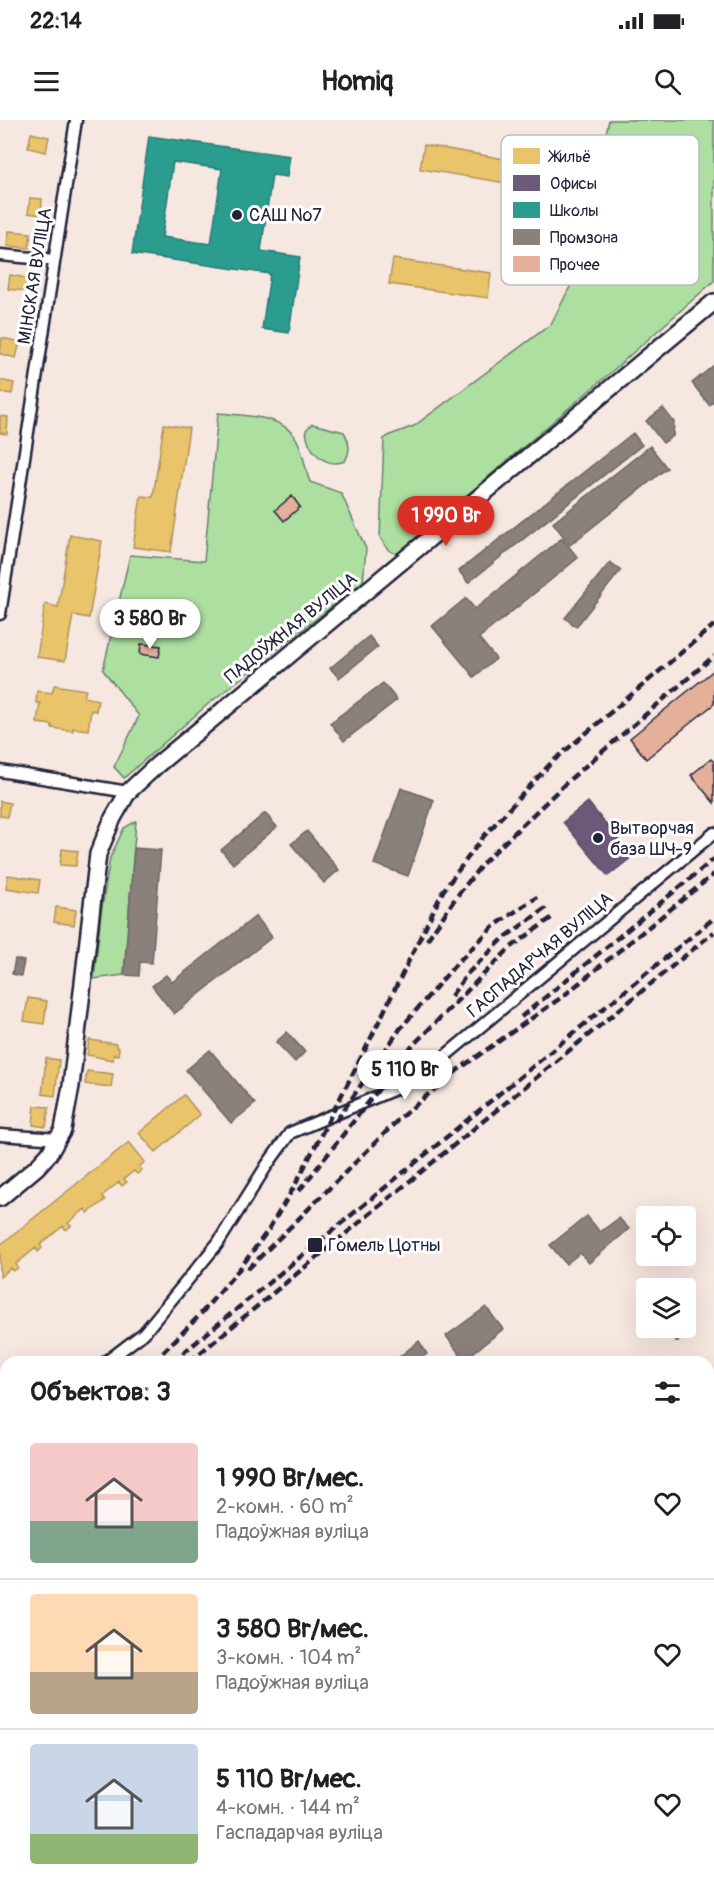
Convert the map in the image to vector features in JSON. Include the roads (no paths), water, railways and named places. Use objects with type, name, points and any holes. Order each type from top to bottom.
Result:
[{"type":"main road","name":"ПАДОЎЖНАЯ ВУЛІЦА","points":[[59,1139],[67,1114],[71,1086],[98,854],[113,818],[128,792],[223,709],[714,302]]},
{"type":"main road","points":[[0,1198],[37,1167],[59,1139]]},
{"type":"street","name":"МІНСКАЯ ВУЛІЦА","points":[[0,614],[76,120]]},
{"type":"street","points":[[0,255],[54,260]]},
{"type":"street","points":[[0,771],[128,792]]},
{"type":"street","name":"ГАСПАДАРЧАЯ ВУЛІЦА","points":[[114,1356],[144,1333],[218,1243],[290,1133],[400,1088],[433,1066],[714,832]]},
{"type":"street","points":[[0,1135],[59,1139]]},
{"type":"railway","points":[[159,1356],[198,1317],[241,1267],[269,1229],[294,1187],[366,1048],[443,891],[484,836],[552,762],[714,625]]},
{"type":"railway","points":[[427,940],[484,862],[568,781],[714,656]]},
{"type":"railway","points":[[521,1017],[714,859]]},
{"type":"railway","points":[[248,1269],[401,1117],[459,1069],[562,997],[714,874]]},
{"type":"railway","points":[[336,1121],[400,1029],[456,964],[494,926],[537,897]]},
{"type":"railway","points":[[451,996],[468,973],[504,938],[546,908]]},
{"type":"railway","points":[[299,1191],[414,1044],[510,948],[554,916]]},
{"type":"railway","points":[[179,1356],[714,918]]},
{"type":"railway","points":[[196,1356],[714,932]]},
{"type":"place","name":"САШ №7","points":[[237,215]]},
{"type":"place","name":"Вытворчая база ШЧ-9","points":[[598,838]]},
{"type":"place","name":"Гомель Цотны","points":[[315,1245]]}]
